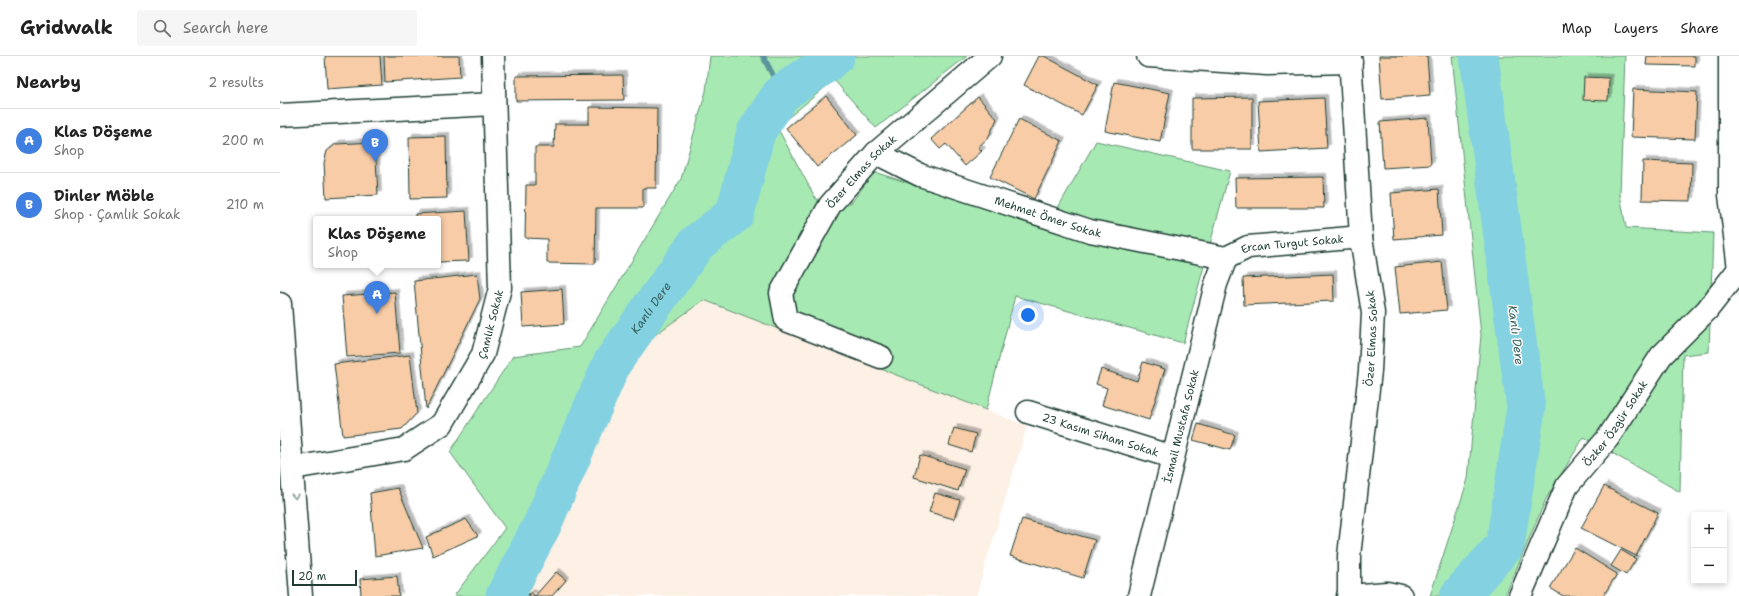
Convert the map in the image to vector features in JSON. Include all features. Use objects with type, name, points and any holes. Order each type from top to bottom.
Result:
[{"type":"street","name":"Çamlık Sokak","points":[[293,468],[404,449],[442,424],[483,354],[500,288],[493,56]]},
{"type":"street","name":"Özer Elmas Sokak","points":[[881,356],[786,320],[781,294],[830,205],[876,153],[990,56]]},
{"type":"street","points":[[1148,56],[1267,64],[1350,59]]},
{"type":"street","points":[[1730,56],[1734,110],[1730,195],[1739,269]]},
{"type":"street","name":"Özer Elmas Sokak","points":[[1349,596],[1349,556],[1370,370],[1373,313],[1361,237],[1350,59]]},
{"type":"street","points":[[280,115],[494,104]]},
{"type":"street","name":"Mehmet Ömer Sokak","points":[[876,153],[920,175],[1090,231],[1226,258]]},
{"type":"street","name":"Ercan Turgut Sokak","points":[[1226,258],[1248,247],[1361,237]]},
{"type":"street","name":"İsmail Mustafa Sokak","points":[[1139,596],[1172,457],[1216,284],[1226,258]]},
{"type":"street","name":"Özker Özgür Sokak","points":[[1520,596],[1567,486],[1608,438],[1661,356],[1707,310],[1739,269]]},
{"type":"street","points":[[280,304],[293,468],[300,588]]},
{"type":"street","name":"23 Kasım Siham Sokak","points":[[1028,412],[1172,457]]},
{"type":"street","points":[[1349,596],[1387,593],[1401,596]]},
{"type":"shaded area","points":[[704,300],[1027,426],[976,596],[523,596],[628,354]]},
{"type":"green space","points":[[710,56],[967,56],[876,128],[834,80],[777,127],[816,199],[851,203],[874,172],[1047,227],[1096,141],[1230,171],[1183,343],[1015,296],[986,410],[704,300],[628,354],[523,596],[454,596],[505,528],[450,452],[513,356],[580,347],[681,179],[706,91]]},
{"type":"green space","points":[[1452,56],[1625,56],[1620,194],[1626,228],[1713,233],[1709,352],[1683,355],[1680,492],[1584,437],[1546,499],[1505,596],[1430,596],[1468,479],[1481,335]]},
{"type":"building","points":[[325,56],[380,56],[382,85],[327,89]]},
{"type":"building","points":[[384,56],[459,56],[460,77],[385,82]]},
{"type":"building","points":[[1039,56],[1044,56],[1098,85],[1082,115],[1024,85]]},
{"type":"building","points":[[1379,56],[1427,56],[1430,95],[1382,99]]},
{"type":"building","points":[[1647,56],[1695,56],[1695,66],[1646,65]]},
{"type":"building","points":[[623,75],[624,100],[516,101],[516,76]]},
{"type":"building","points":[[1584,77],[1609,78],[1608,101],[1583,100]]},
{"type":"building","points":[[1114,82],[1170,93],[1160,142],[1105,131]]},
{"type":"building","points":[[1633,89],[1697,92],[1695,139],[1631,137]]},
{"type":"building","points":[[826,96],[857,135],[817,167],[786,128]]},
{"type":"building","points":[[978,97],[997,119],[988,138],[978,147],[982,151],[965,166],[946,144],[940,149],[931,139]]},
{"type":"building","points":[[1252,97],[1252,149],[1192,149],[1192,98]]},
{"type":"building","points":[[1324,98],[1327,148],[1261,152],[1258,101]]},
{"type":"building","points":[[589,107],[657,108],[656,188],[643,188],[643,208],[596,208],[595,264],[547,263],[547,239],[525,238],[526,185],[535,185],[535,147],[554,147],[555,124],[589,124]]},
{"type":"building","points":[[1428,118],[1431,165],[1383,168],[1380,122]]},
{"type":"building","points":[[1019,119],[1062,141],[1034,199],[990,177]]},
{"type":"building","points":[[446,136],[447,198],[410,199],[409,137]]},
{"type":"building","points":[[375,142],[378,195],[326,198],[324,163],[327,151],[336,144]]},
{"type":"building","points":[[1643,161],[1692,163],[1691,201],[1642,200]]},
{"type":"building","points":[[1323,177],[1324,208],[1236,208],[1235,178]]},
{"type":"building","points":[[1439,189],[1442,235],[1394,239],[1391,193]]},
{"type":"building","points":[[466,211],[469,261],[441,262],[441,216],[415,216],[415,214]]},
{"type":"building","points":[[1442,262],[1447,310],[1400,314],[1395,267]]},
{"type":"building","points":[[477,274],[480,299],[426,409],[414,281]]},
{"type":"building","points":[[1333,274],[1334,301],[1244,305],[1243,278]]},
{"type":"building","points":[[562,289],[564,324],[523,327],[521,292]]},
{"type":"building","points":[[395,292],[400,353],[347,357],[342,296]]},
{"type":"building","points":[[410,355],[417,413],[402,429],[343,436],[334,364]]},
{"type":"building","points":[[1143,362],[1165,369],[1149,420],[1102,405],[1107,388],[1096,384],[1101,369],[1137,381]]},
{"type":"building","points":[[1198,424],[1235,435],[1230,450],[1193,440]]},
{"type":"building","points":[[954,428],[976,434],[971,452],[949,445]]},
{"type":"building","points":[[920,455],[965,469],[958,491],[914,477]]},
{"type":"building","points":[[1604,486],[1658,513],[1636,556],[1581,528]]},
{"type":"building","points":[[398,488],[423,548],[375,556],[370,493]]},
{"type":"building","points":[[935,493],[960,500],[954,519],[929,512]]},
{"type":"building","points":[[466,519],[478,536],[433,556],[426,537]]},
{"type":"building","points":[[1022,519],[1095,540],[1083,578],[1010,556]]},
{"type":"building","points":[[1575,548],[1617,574],[1603,596],[1563,596],[1550,588]]},
{"type":"building","points":[[1621,550],[1636,559],[1626,575],[1611,566]]},
{"type":"building","points":[[556,572],[566,580],[552,596],[535,596]]},
{"type":"building","points":[[397,576],[399,596],[361,596],[360,579]]},
{"type":"building","points":[[531,592],[535,596],[527,596]]},
{"type":"waterway","points":[[763,56],[782,93]]},
{"type":"waterway","name":"Kanlı Dere","points":[[505,596],[542,525],[612,363],[697,243],[735,214],[756,132],[782,93],[823,66],[835,56]]},
{"type":"waterway","name":"Kanlı Dere","points":[[1459,596],[1505,545],[1526,408],[1479,56]]},
{"type":"place","name":"Dinler Möble","points":[[375,162]]},
{"type":"place","name":"Klas Döşeme","points":[[377,314]]}]
